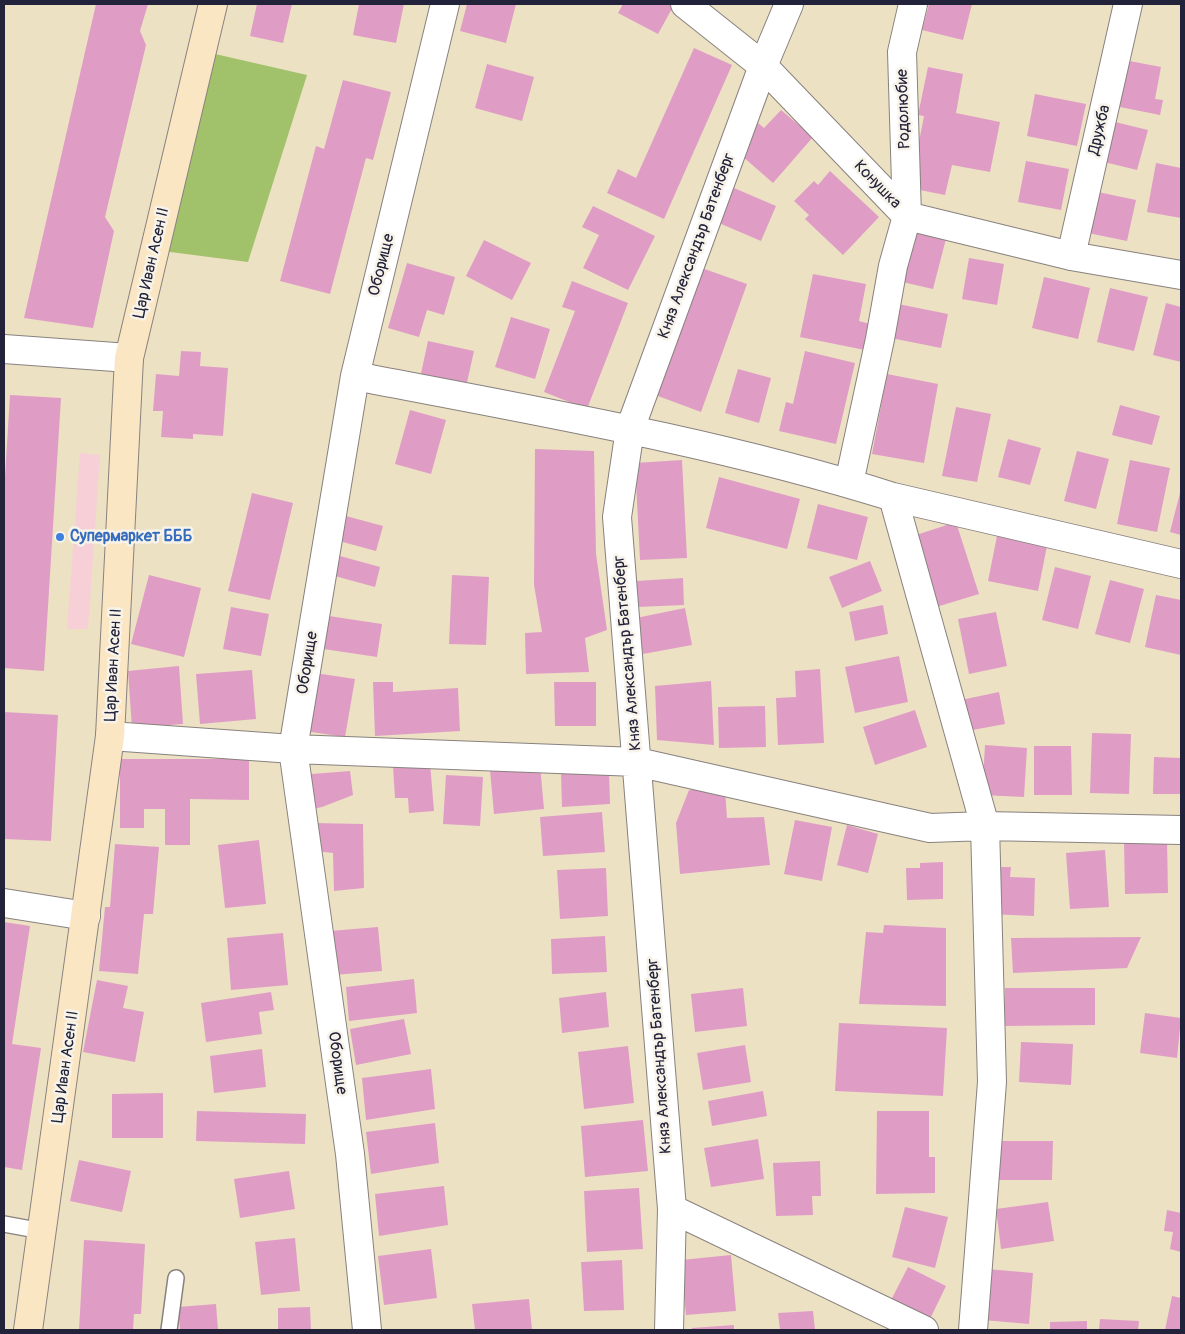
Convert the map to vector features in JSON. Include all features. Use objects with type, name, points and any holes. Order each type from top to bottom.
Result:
[{"type":"street","name":"Цар Иван Асен II","points":[[28,1330],[110,736],[129,358],[213,4]]},
{"type":"street","name":"Оборище","points":[[367,1330],[350,1154],[293,749],[355,376],[445,4]]},
{"type":"street","name":"Конушка","points":[[685,4],[763,66],[907,216],[1071,256],[1181,275]]},
{"type":"street","name":"Княз Александър Батенберг","points":[[669,1330],[672,1210],[617,517],[630,429],[763,66],[789,4]]},
{"type":"street","name":"Родолюбие","points":[[849,483],[880,339],[893,266],[907,216],[902,52],[913,4]]},
{"type":"street","name":"Дружба","points":[[1071,256],[1128,4]]},
{"type":"street","points":[[4,349],[129,358]]},
{"type":"street","points":[[355,376],[630,429],[849,483],[893,497],[1181,564]]},
{"type":"street","points":[[893,497],[986,826],[992,1082],[974,1330]]},
{"type":"street","points":[[110,736],[293,749],[637,762],[930,828],[986,826],[1181,830]]},
{"type":"street","points":[[4,903],[86,916]]},
{"type":"street","points":[[672,1210],[924,1330]]},
{"type":"lane","points":[[4,1224],[42,1231]]},
{"type":"lane","points":[[169,1330],[176,1278]]},
{"type":"shaded area","points":[[80,453],[100,455],[88,629],[67,629]]},
{"type":"green space","points":[[202,51],[307,75],[248,262],[155,250]]},
{"type":"building","points":[[96,4],[148,4],[140,31],[146,45],[105,217],[114,231],[93,328],[24,318]]},
{"type":"building","points":[[257,4],[292,4],[283,43],[250,36]]},
{"type":"building","points":[[359,4],[404,4],[396,43],[353,35]]},
{"type":"building","points":[[467,4],[516,4],[506,43],[460,31]]},
{"type":"building","points":[[623,4],[674,5],[658,34],[618,13]]},
{"type":"building","points":[[929,4],[972,4],[963,40],[922,30]]},
{"type":"building","points":[[694,48],[732,65],[664,219],[607,193],[618,169],[636,178]]},
{"type":"building","points":[[1124,60],[1161,67],[1155,99],[1163,100],[1160,115],[1115,106]]},
{"type":"building","points":[[487,64],[534,77],[522,121],[475,108]]},
{"type":"building","points":[[928,67],[963,74],[956,113],[1000,122],[990,172],[952,165],[945,195],[910,188],[924,116],[918,115]]},
{"type":"building","points":[[343,80],[391,92],[373,160],[366,158],[330,294],[280,281],[316,146],[324,149]]},
{"type":"building","points":[[1035,94],[1086,104],[1077,146],[1027,136]]},
{"type":"building","points":[[781,110],[813,137],[773,183],[734,149],[757,122],[764,128]]},
{"type":"building","points":[[1111,121],[1148,130],[1137,170],[1100,161]]},
{"type":"building","points":[[1026,161],[1069,169],[1061,210],[1018,202]]},
{"type":"building","points":[[1156,163],[1181,168],[1181,218],[1147,212]]},
{"type":"building","points":[[830,171],[879,217],[843,255],[805,219],[809,215],[794,201],[814,181],[818,185]]},
{"type":"building","points":[[734,188],[776,206],[761,241],[719,223]]},
{"type":"building","points":[[1098,192],[1136,200],[1127,241],[1088,233]]},
{"type":"building","points":[[593,206],[655,236],[628,290],[583,268],[599,235],[582,227]]},
{"type":"building","points":[[912,226],[947,235],[933,289],[898,281]]},
{"type":"building","points":[[484,240],[531,263],[512,300],[466,276]]},
{"type":"building","points":[[969,258],[1004,264],[997,305],[962,299]]},
{"type":"building","points":[[407,263],[455,277],[444,315],[427,310],[419,337],[388,328]]},
{"type":"building","points":[[696,266],[747,284],[701,412],[650,393]]},
{"type":"building","points":[[813,274],[866,284],[859,321],[870,324],[865,350],[800,337]]},
{"type":"building","points":[[1044,277],[1090,288],[1078,339],[1032,328]]},
{"type":"building","points":[[572,281],[628,303],[587,409],[544,392],[575,311],[562,307]]},
{"type":"building","points":[[1110,288],[1148,297],[1134,351],[1097,342]]},
{"type":"building","points":[[1166,303],[1181,307],[1181,362],[1153,355]]},
{"type":"building","points":[[898,304],[948,314],[941,348],[891,338]]},
{"type":"building","points":[[511,317],[550,329],[535,379],[495,367]]},
{"type":"building","points":[[428,341],[474,351],[466,387],[420,378]]},
{"type":"building","points":[[181,351],[201,352],[200,366],[228,368],[223,436],[193,434],[193,439],[161,437],[163,411],[153,411],[156,374],[179,376]]},
{"type":"building","points":[[805,351],[855,363],[836,444],[779,431],[786,402],[793,404]]},
{"type":"building","points":[[738,369],[771,378],[759,423],[725,413]]},
{"type":"building","points":[[887,374],[938,384],[924,463],[872,454]]},
{"type":"building","points":[[10,395],[61,398],[44,671],[4,668],[4,493]]},
{"type":"building","points":[[1120,405],[1160,416],[1152,445],[1112,435]]},
{"type":"building","points":[[956,407],[991,414],[977,482],[942,476]]},
{"type":"building","points":[[410,410],[446,420],[431,474],[395,464]]},
{"type":"building","points":[[1008,439],[1041,448],[1030,485],[998,477]]},
{"type":"building","points":[[535,449],[594,451],[596,554],[607,630],[585,638],[589,672],[526,674],[525,633],[542,632],[534,585]]},
{"type":"building","points":[[1077,451],[1109,459],[1096,509],[1064,501]]},
{"type":"building","points":[[682,460],[687,558],[640,560],[635,463]]},
{"type":"building","points":[[1130,460],[1170,468],[1157,532],[1117,524]]},
{"type":"building","points":[[719,477],[800,499],[787,549],[706,528]]},
{"type":"building","points":[[1181,489],[1181,535],[1170,532]]},
{"type":"building","points":[[252,493],[293,503],[270,600],[228,591]]},
{"type":"building","points":[[818,504],[868,517],[857,560],[807,548]]},
{"type":"building","points":[[346,516],[383,526],[376,551],[339,541]]},
{"type":"building","points":[[956,522],[979,594],[933,608],[910,537]]},
{"type":"building","points":[[998,531],[1048,541],[1038,591],[988,581]]},
{"type":"building","points":[[340,556],[380,567],[375,587],[335,576]]},
{"type":"building","points":[[870,561],[882,591],[842,608],[829,577]]},
{"type":"building","points":[[1055,567],[1091,576],[1078,629],[1042,620]]},
{"type":"building","points":[[149,575],[201,588],[184,657],[131,644]]},
{"type":"building","points":[[452,575],[489,577],[486,645],[449,644]]},
{"type":"building","points":[[683,578],[684,605],[637,607],[636,581]]},
{"type":"building","points":[[1110,580],[1144,589],[1130,643],[1095,634]]},
{"type":"building","points":[[1156,595],[1181,600],[1181,655],[1145,647]]},
{"type":"building","points":[[883,605],[888,634],[855,641],[849,612]]},
{"type":"building","points":[[231,607],[269,614],[261,656],[223,649]]},
{"type":"building","points":[[685,608],[692,645],[643,654],[636,618]]},
{"type":"building","points":[[996,612],[1007,666],[969,674],[958,619]]},
{"type":"building","points":[[322,615],[382,624],[377,657],[317,648]]},
{"type":"building","points":[[899,656],[908,702],[855,713],[845,667]]},
{"type":"building","points":[[179,666],[183,724],[132,728],[128,671]]},
{"type":"building","points":[[820,669],[824,743],[778,745],[776,698],[796,697],[795,671]]},
{"type":"building","points":[[252,670],[256,719],[200,724],[196,674]]},
{"type":"building","points":[[315,673],[355,679],[345,737],[305,731]]},
{"type":"building","points":[[711,681],[714,745],[657,740],[655,686]]},
{"type":"building","points":[[373,682],[393,682],[393,692],[458,688],[460,731],[375,736]]},
{"type":"building","points":[[554,682],[596,682],[596,726],[555,726]]},
{"type":"building","points":[[999,692],[1005,724],[967,731],[961,700]]},
{"type":"building","points":[[765,706],[766,747],[719,748],[718,707]]},
{"type":"building","points":[[915,710],[927,747],[875,765],[863,727]]},
{"type":"building","points":[[4,712],[58,715],[51,841],[4,839]]},
{"type":"building","points":[[1092,733],[1131,734],[1129,794],[1090,793]]},
{"type":"building","points":[[985,745],[1027,748],[1024,797],[982,795]]},
{"type":"building","points":[[1034,746],[1071,746],[1072,795],[1034,795]]},
{"type":"building","points":[[1154,757],[1181,758],[1181,794],[1153,794]]},
{"type":"building","points":[[120,759],[249,759],[249,800],[190,799],[190,845],[165,845],[165,809],[144,809],[144,828],[120,828]]},
{"type":"building","points":[[430,763],[434,811],[409,813],[408,798],[395,798],[393,766]]},
{"type":"building","points":[[540,765],[544,809],[494,814],[490,770]]},
{"type":"building","points":[[609,770],[610,804],[562,807],[561,773]]},
{"type":"building","points":[[350,771],[353,795],[322,807],[304,811],[299,775]]},
{"type":"building","points":[[446,775],[483,777],[480,826],[443,824]]},
{"type":"building","points":[[689,790],[725,790],[727,818],[764,817],[770,865],[680,874],[676,823]]},
{"type":"building","points":[[602,812],[605,852],[543,856],[540,817]]},
{"type":"building","points":[[795,820],[832,827],[822,881],[784,874]]},
{"type":"building","points":[[313,823],[363,824],[364,888],[334,891],[333,853],[315,851]]},
{"type":"building","points":[[847,825],[878,834],[868,873],[837,865]]},
{"type":"building","points":[[259,840],[266,904],[225,908],[218,845]]},
{"type":"building","points":[[1167,840],[1168,893],[1125,894],[1124,841]]},
{"type":"building","points":[[115,844],[159,847],[153,914],[144,914],[138,974],[99,971],[105,907],[110,907]]},
{"type":"building","points":[[1105,850],[1109,907],[1070,909],[1066,853]]},
{"type":"building","points":[[943,862],[943,899],[907,900],[906,868],[920,868],[920,863]]},
{"type":"building","points":[[991,867],[1011,867],[1010,877],[1035,878],[1034,916],[990,914]]},
{"type":"building","points":[[606,868],[608,916],[560,919],[557,870]]},
{"type":"building","points":[[4,922],[30,926],[12,1044],[41,1048],[22,1170],[4,1167]]},
{"type":"building","points":[[884,925],[946,928],[946,1006],[859,1004],[866,932],[883,933]]},
{"type":"building","points":[[378,927],[382,971],[334,975],[330,931]]},
{"type":"building","points":[[283,933],[288,985],[231,990],[227,938]]},
{"type":"building","points":[[605,936],[607,972],[552,974],[551,939]]},
{"type":"building","points":[[1141,937],[1127,968],[1013,973],[1011,938]]},
{"type":"building","points":[[414,979],[417,1013],[349,1021],[346,987]]},
{"type":"building","points":[[97,980],[128,986],[123,1008],[144,1012],[135,1062],[83,1052]]},
{"type":"building","points":[[743,988],[747,1026],[695,1032],[691,994]]},
{"type":"building","points":[[1005,988],[1095,988],[1095,1025],[1005,1026]]},
{"type":"building","points":[[271,992],[274,1010],[259,1012],[262,1034],[206,1042],[201,1003]]},
{"type":"building","points":[[606,992],[609,1027],[562,1033],[559,998]]},
{"type":"building","points":[[1145,1013],[1181,1018],[1177,1058],[1140,1053]]},
{"type":"building","points":[[404,1019],[411,1054],[356,1065],[350,1029]]},
{"type":"building","points":[[839,1023],[947,1028],[943,1096],[835,1091]]},
{"type":"building","points":[[1021,1042],[1073,1044],[1071,1085],[1019,1082]]},
{"type":"building","points":[[745,1045],[751,1082],[703,1090],[697,1053]]},
{"type":"building","points":[[628,1046],[634,1103],[584,1109],[578,1052]]},
{"type":"building","points":[[262,1049],[266,1087],[214,1093],[210,1056]]},
{"type":"building","points":[[431,1069],[435,1109],[366,1120],[362,1078]]},
{"type":"building","points":[[763,1091],[767,1116],[712,1126],[708,1101]]},
{"type":"building","points":[[163,1093],[163,1138],[112,1138],[112,1094]]},
{"type":"building","points":[[197,1111],[306,1114],[305,1144],[196,1141]]},
{"type":"building","points":[[877,1111],[929,1111],[929,1157],[935,1157],[935,1193],[876,1194]]},
{"type":"building","points":[[643,1120],[648,1171],[585,1177],[581,1126]]},
{"type":"building","points":[[435,1123],[439,1163],[371,1174],[366,1132]]},
{"type":"building","points":[[758,1139],[764,1179],[711,1187],[704,1148]]},
{"type":"building","points":[[1000,1141],[1053,1141],[1052,1180],[999,1180]]},
{"type":"building","points":[[79,1160],[131,1171],[122,1212],[70,1201]]},
{"type":"building","points":[[820,1161],[821,1196],[812,1196],[813,1215],[776,1216],[773,1163]]},
{"type":"building","points":[[289,1171],[295,1209],[240,1218],[234,1179]]},
{"type":"building","points":[[444,1186],[448,1225],[379,1236],[375,1194]]},
{"type":"building","points":[[639,1188],[643,1249],[587,1252],[584,1191]]},
{"type":"building","points":[[1048,1202],[1054,1241],[1001,1249],[996,1209]]},
{"type":"building","points":[[905,1207],[948,1217],[935,1268],[892,1257]]},
{"type":"building","points":[[1167,1210],[1181,1213],[1181,1252],[1170,1249],[1173,1232],[1164,1231]]},
{"type":"building","points":[[295,1238],[300,1291],[261,1295],[255,1242]]},
{"type":"building","points":[[84,1240],[145,1244],[141,1314],[134,1314],[133,1330],[79,1330]]},
{"type":"building","points":[[431,1249],[437,1298],[384,1305],[378,1256]]},
{"type":"building","points":[[731,1255],[736,1311],[686,1315],[681,1260]]},
{"type":"building","points":[[622,1260],[624,1310],[584,1311],[581,1262]]},
{"type":"building","points":[[908,1267],[946,1286],[929,1321],[890,1302]]},
{"type":"building","points":[[987,1269],[1033,1273],[1029,1324],[983,1320]]},
{"type":"building","points":[[1172,1296],[1181,1298],[1181,1330],[1165,1330]]},
{"type":"building","points":[[529,1299],[532,1330],[475,1330],[472,1304]]},
{"type":"building","points":[[216,1304],[218,1330],[180,1330],[178,1307]]},
{"type":"building","points":[[310,1307],[311,1330],[278,1330],[278,1308]]},
{"type":"building","points":[[813,1311],[815,1330],[780,1330],[778,1313]]},
{"type":"building","points":[[1100,1319],[1139,1321],[1138,1330],[1099,1330]]},
{"type":"building","points":[[1087,1321],[1087,1330],[1050,1330],[1050,1322]]},
{"type":"building","points":[[734,1325],[734,1330],[692,1330],[692,1328]]},
{"type":"place","name":"Супермаркет БББ","points":[[60,537]]}]
